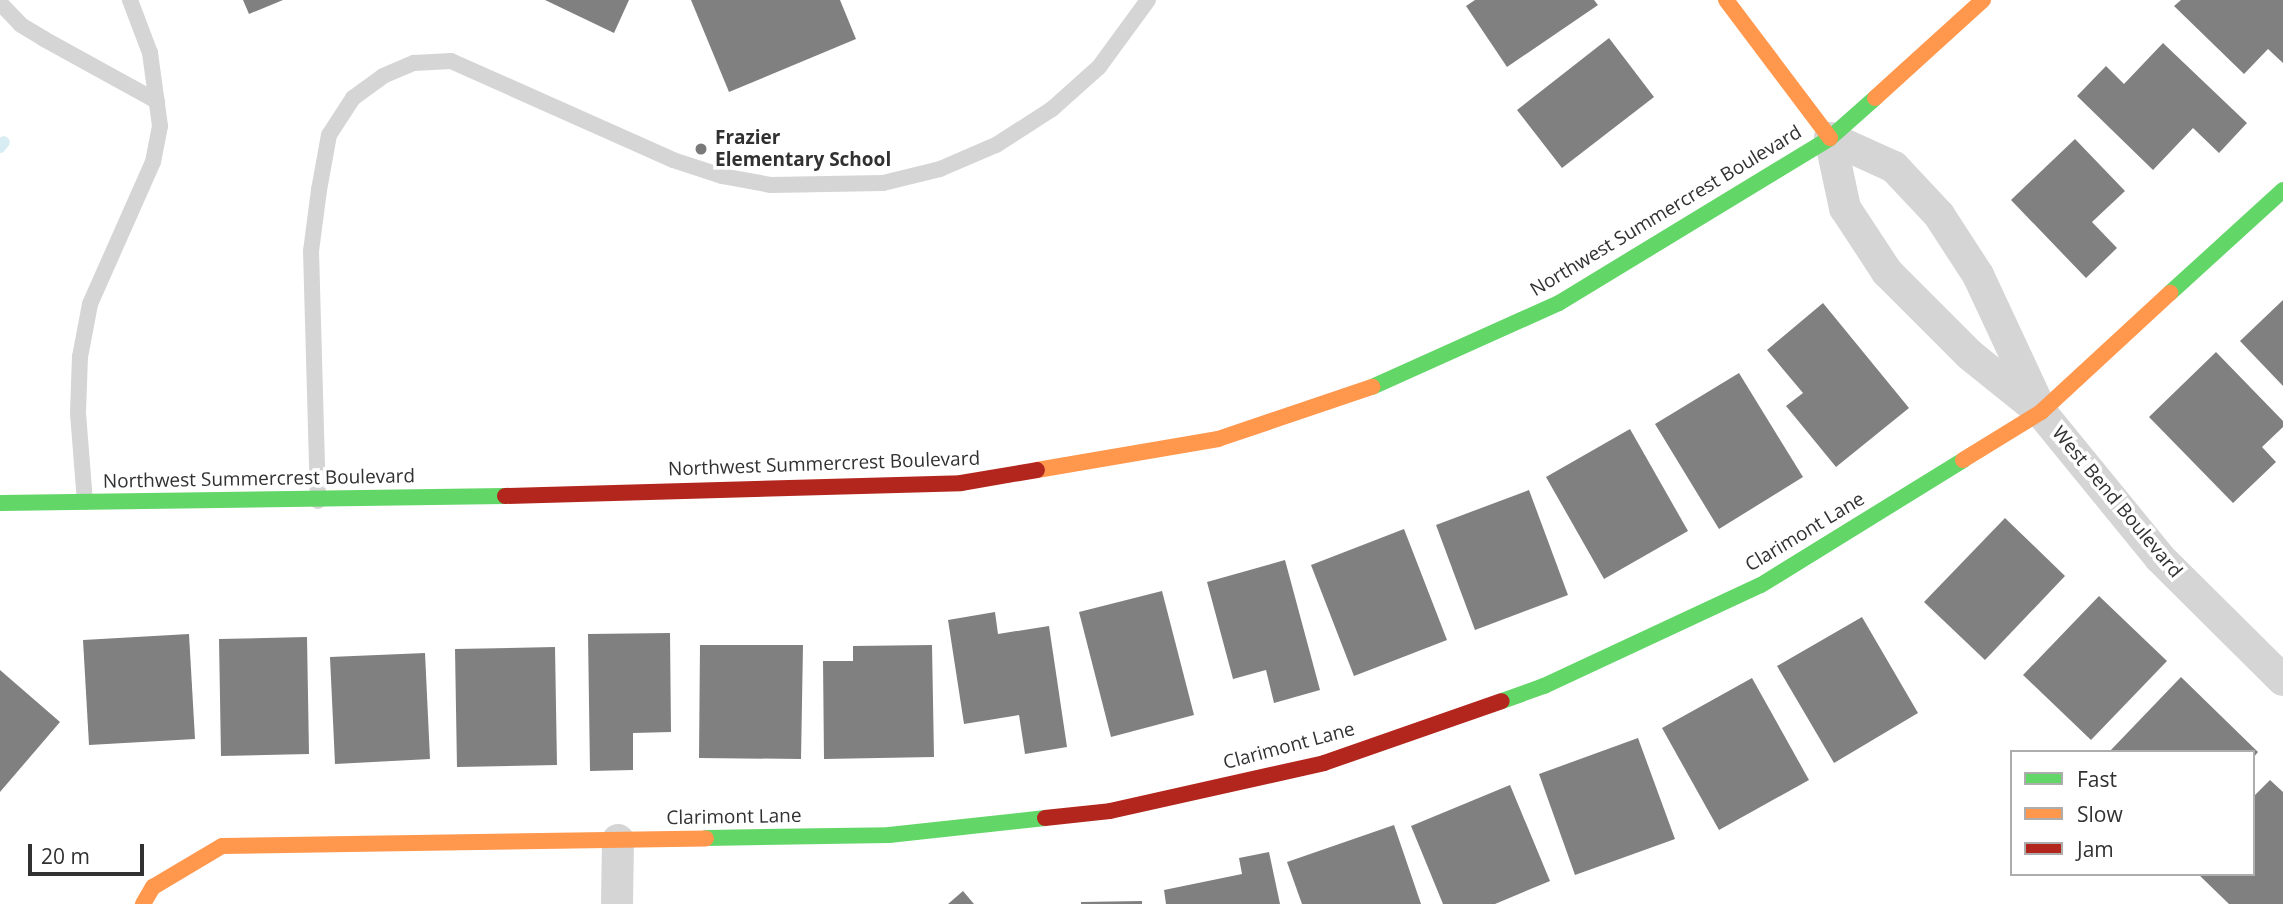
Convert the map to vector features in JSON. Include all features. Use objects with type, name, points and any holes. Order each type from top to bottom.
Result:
[{"type":"street","name":"West Bend Boulevard","points":[[1726,0],[1830,138],[1845,208],[1887,272],[1970,355],[2041,412],[2160,558],[2283,680]]},
{"type":"street","name":"Northwest Summercrest Boulevard","points":[[0,503],[318,501],[961,483],[1218,439],[1358,393],[1559,303],[1830,138],[1983,0]]},
{"type":"street","name":"West Bend Boulevard","points":[[1830,138],[1894,167],[1940,215],[1978,275],[2041,412]]},
{"type":"street","name":"Clarimont Lane","points":[[143,904],[153,887],[222,846],[917,832],[1110,811],[1324,763],[1544,686],[1760,586],[2041,412],[2283,190]]},
{"type":"street","points":[[617,904],[618,840]]},
{"type":"lane","points":[[85,502],[78,446],[79,357],[90,304],[153,162],[160,126],[150,53],[130,0]]},
{"type":"lane","points":[[318,501],[311,251],[319,190],[329,135],[353,99],[383,76],[414,63],[451,61],[673,160],[722,176],[771,185],[883,183],[940,169],[996,145],[1052,109],[1099,67],[1148,0]]},
{"type":"lane","points":[[0,3],[21,25],[157,101]]},
{"type":"building","points":[[243,0],[283,0],[249,14]]},
{"type":"building","points":[[545,0],[629,0],[614,33]]},
{"type":"building","points":[[691,0],[840,0],[856,39],[729,92]]},
{"type":"building","points":[[1475,0],[1594,0],[1598,5],[1507,67],[1466,6]]},
{"type":"building","points":[[2181,0],[2283,0],[2283,63],[2268,49],[2244,74],[2174,6]]},
{"type":"building","points":[[1609,38],[1654,97],[1562,168],[1517,110]]},
{"type":"building","points":[[2163,43],[2247,123],[2219,153],[2193,128],[2153,170],[2077,96],[2106,66],[2124,84]]},
{"type":"building","points":[[2075,139],[2125,191],[2092,222],[2117,248],[2086,278],[2011,200]]},
{"type":"building","points":[[2283,300],[2283,386],[2240,341]]},
{"type":"building","points":[[1823,303],[1909,408],[1836,467],[1786,406],[1803,393],[1767,350]]},
{"type":"building","points":[[2216,352],[2283,421],[2283,427],[2262,447],[2276,462],[2233,503],[2149,417]]},
{"type":"building","points":[[1739,373],[1803,477],[1719,529],[1655,424]]},
{"type":"building","points":[[1630,429],[1688,531],[1604,579],[1546,477]]},
{"type":"building","points":[[1529,490],[1568,595],[1475,630],[1436,525]]},
{"type":"building","points":[[2005,518],[2065,576],[1985,660],[1924,602]]},
{"type":"building","points":[[1404,529],[1447,640],[1354,676],[1311,565]]},
{"type":"building","points":[[1285,560],[1320,690],[1274,703],[1266,670],[1233,679],[1207,582]]},
{"type":"building","points":[[1162,591],[1194,715],[1111,737],[1079,612]]},
{"type":"building","points":[[2099,596],[2167,661],[2091,740],[2023,675]]},
{"type":"building","points":[[995,612],[998,634],[1049,626],[1067,747],[1025,754],[1019,715],[964,724],[948,620]]},
{"type":"building","points":[[1862,617],[1918,713],[1834,763],[1777,666]]},
{"type":"building","points":[[670,633],[671,732],[633,733],[633,770],[590,771],[588,634]]},
{"type":"building","points":[[189,634],[195,739],[89,745],[83,640]]},
{"type":"building","points":[[307,637],[309,754],[221,756],[219,639]]},
{"type":"building","points":[[700,645],[803,645],[801,759],[699,758]]},
{"type":"building","points":[[932,645],[934,757],[824,759],[823,661],[853,661],[853,646]]},
{"type":"building","points":[[555,647],[557,765],[457,767],[455,649]]},
{"type":"building","points":[[425,653],[430,759],[335,764],[330,657]]},
{"type":"building","points":[[0,670],[60,722],[0,792]]},
{"type":"building","points":[[2181,677],[2258,752],[2255,756],[2255,750],[2111,750]]},
{"type":"building","points":[[1752,678],[1809,780],[1719,830],[1662,728]]},
{"type":"building","points":[[1638,738],[1675,839],[1575,875],[1539,774]]},
{"type":"building","points":[[2270,780],[2283,792],[2283,904],[2229,904],[2200,876],[2255,876],[2255,795]]},
{"type":"building","points":[[1510,785],[1550,881],[1495,904],[1443,904],[1411,826]]},
{"type":"building","points":[[1394,825],[1421,904],[1302,904],[1287,862]]},
{"type":"building","points":[[1269,852],[1280,904],[1166,904],[1164,890],[1242,874],[1239,858]]},
{"type":"building","points":[[963,891],[974,904],[948,904]]},
{"type":"building","points":[[1142,901],[1142,904],[1081,904],[1081,902]]},
{"type":"waterway","points":[[0,147],[4,142]]},
{"type":"traffic: fast","points":[[1372,387],[1559,303],[1830,138],[1875,98]]},
{"type":"traffic: fast","points":[[2170,293],[2283,190]]},
{"type":"traffic: fast","points":[[1502,701],[1544,686],[1761,585],[1963,460]]},
{"type":"traffic: fast","points":[[0,503],[505,496]]},
{"type":"traffic: fast","points":[[706,838],[889,835],[1045,818]]},
{"type":"traffic: slow","points":[[1726,0],[1830,138]]},
{"type":"traffic: slow","points":[[1875,98],[1983,0]]},
{"type":"traffic: slow","points":[[1963,460],[2041,412],[2170,293]]},
{"type":"traffic: slow","points":[[1037,470],[1218,439],[1372,387]]},
{"type":"traffic: slow","points":[[143,904],[153,887],[222,846],[706,838]]},
{"type":"traffic: jam","points":[[505,496],[961,483],[1037,470]]},
{"type":"traffic: jam","points":[[1045,818],[1110,811],[1324,763],[1502,701]]},
{"type":"place","name":"Frazier Elementary School","points":[[701,149]]}]
